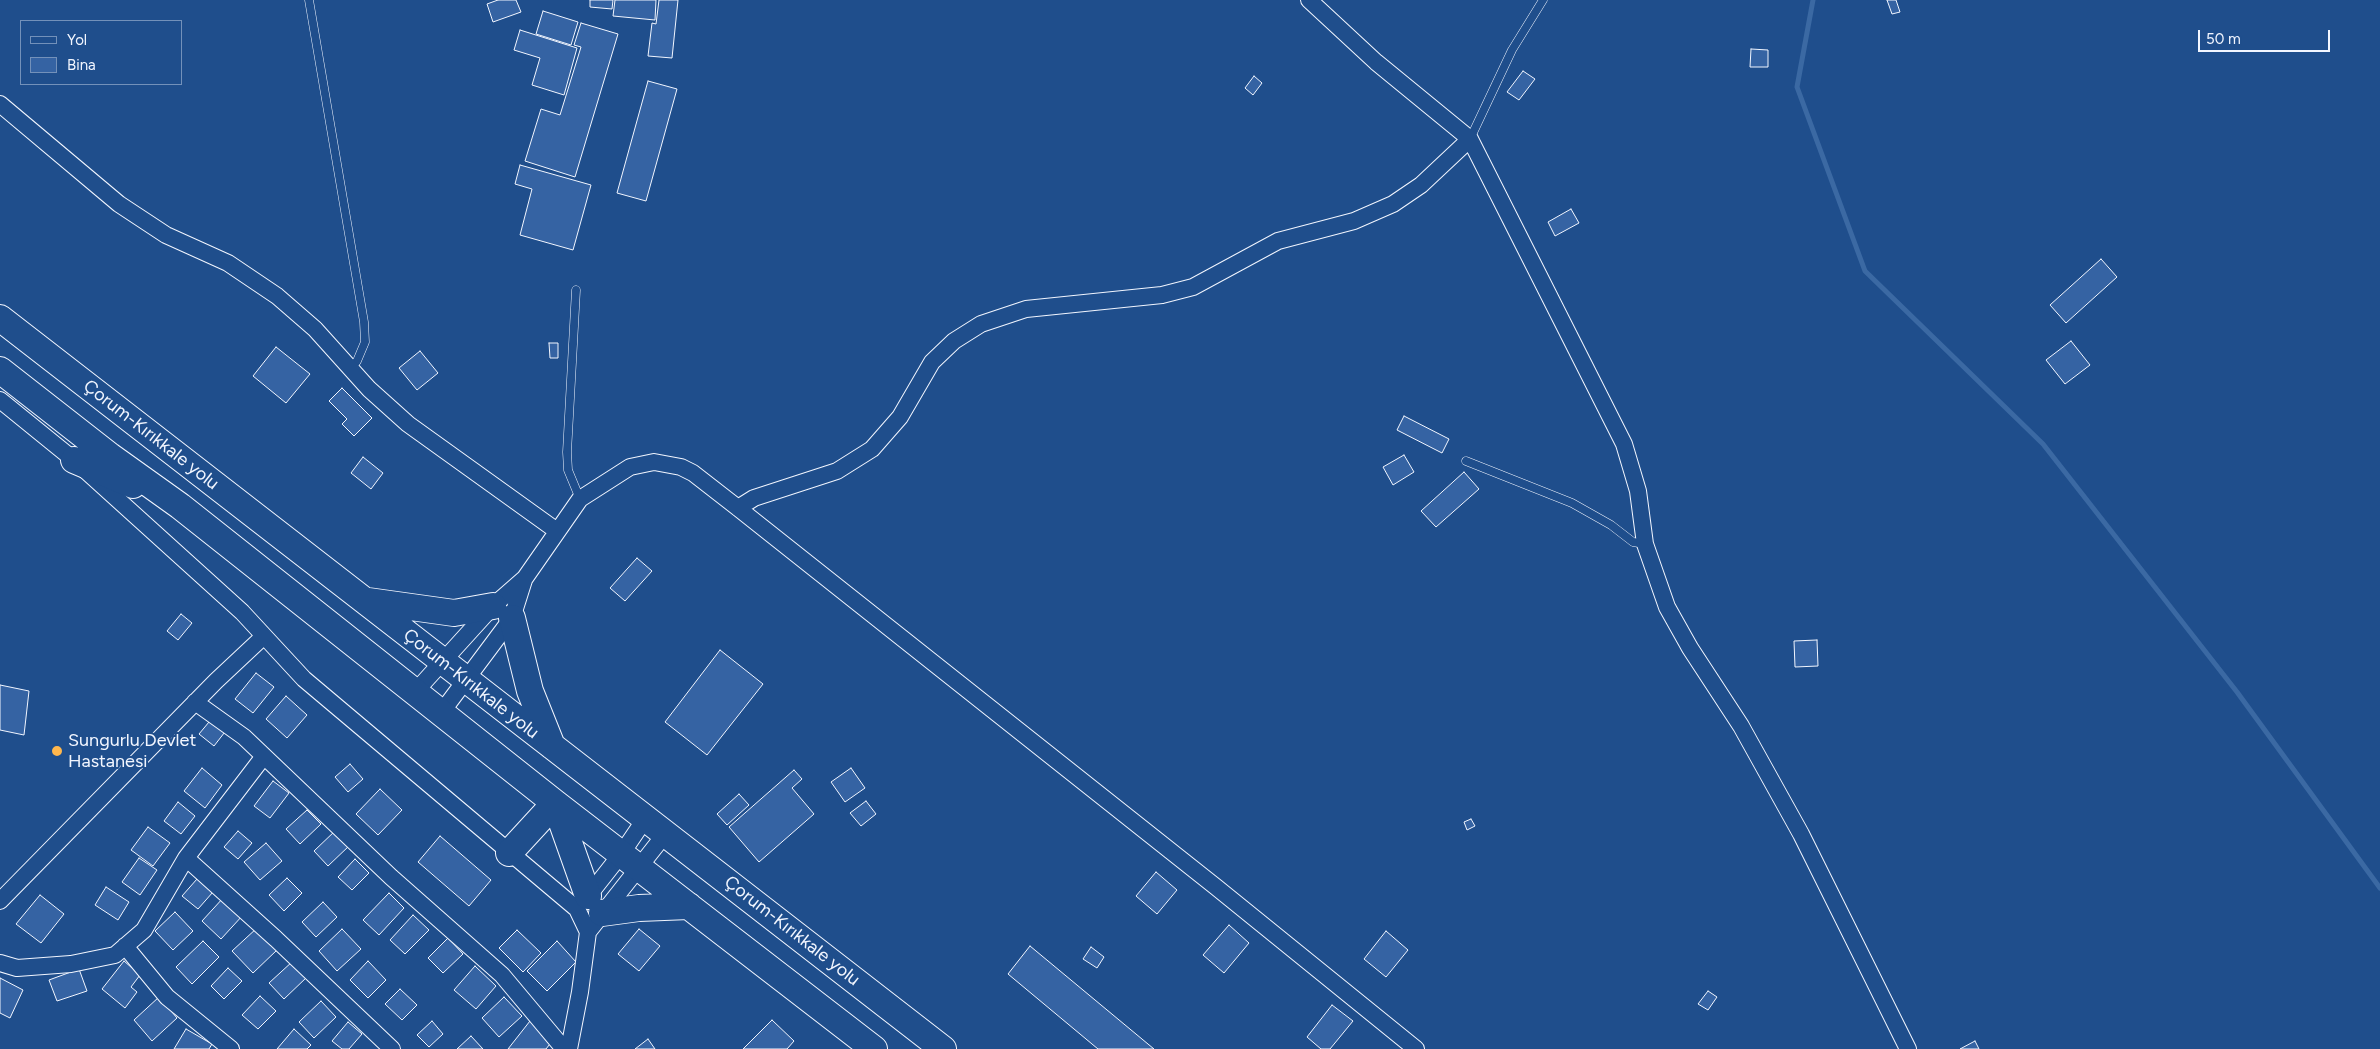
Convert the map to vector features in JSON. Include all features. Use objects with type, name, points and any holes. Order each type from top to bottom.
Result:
[{"type":"highway","name":"Çorum-Kırıkkale yolu","points":[[0,318],[943,1049]]},
{"type":"highway","points":[[0,370],[110,456],[180,506],[414,693],[874,1049]]},
{"type":"highway","points":[[74,460],[180,506]]},
{"type":"highway","points":[[364,600],[454,612],[502,612],[552,747]]},
{"type":"highway","points":[[509,854],[555,803]]},
{"type":"highway","points":[[555,803],[589,913],[639,908],[690,906]]},
{"type":"street","points":[[1309,0],[1376,62],[1470,139],[1624,444],[1638,491],[1645,544],[1658,584],[1678,628],[1741,726],[1801,834],[1908,1049]]},
{"type":"street","points":[[0,104],[127,210],[166,235],[228,263],[277,296],[315,329],[350,369],[408,424],[557,531]]},
{"type":"street","points":[[738,508],[754,498],[837,472],[872,449],[900,417],[932,362],[954,341],[980,324],[1010,312],[1026,309],[1162,295],[1193,287],[1278,241],[1354,221],[1393,204],[1421,185],[1470,139]]},
{"type":"street","points":[[0,400],[74,460],[242,612],[304,678],[509,854],[589,913]]},
{"type":"street","points":[[441,714],[466,680],[502,612],[580,499],[619,472],[630,467],[654,462],[668,463],[693,473],[738,508],[1224,893],[1416,1049]]},
{"type":"street","points":[[414,693],[442,660],[502,612]]},
{"type":"street","points":[[0,901],[195,702],[264,636]]},
{"type":"street","points":[[195,702],[244,737],[391,877],[502,975],[564,1049]]},
{"type":"street","points":[[0,963],[17,968],[72,964],[115,955],[144,930],[186,858],[264,756]]},
{"type":"street","points":[[589,913],[656,826]]},
{"type":"street","points":[[569,1049],[580,992],[589,913],[656,826]]},
{"type":"street","points":[[186,858],[276,939],[384,1046]]},
{"type":"street","points":[[125,946],[166,997],[231,1049]]},
{"type":"lane","points":[[309,0],[364,322],[364,342],[357,361],[350,369]]},
{"type":"lane","points":[[1470,139],[1512,50],[1543,0]]},
{"type":"lane","points":[[576,290],[567,452],[568,470],[580,499]]},
{"type":"lane","points":[[1466,461],[1572,503],[1611,525],[1633,542],[1645,544]]},
{"type":"building","points":[[498,0],[516,0],[521,12],[493,22],[487,4]]},
{"type":"building","points":[[590,0],[613,0],[612,9],[590,7]]},
{"type":"building","points":[[615,0],[656,0],[655,20],[613,16]]},
{"type":"building","points":[[659,0],[678,0],[672,58],[648,56],[652,23],[656,24]]},
{"type":"building","points":[[1887,0],[1896,0],[1900,12],[1892,14]]},
{"type":"building","points":[[543,11],[578,22],[571,45],[536,34]]},
{"type":"building","points":[[581,23],[618,34],[575,177],[525,161],[541,109],[560,115],[581,47],[574,45]]},
{"type":"building","points":[[520,30],[577,48],[564,95],[532,85],[540,58],[514,50]]},
{"type":"building","points":[[1751,49],[1768,50],[1768,67],[1750,67]]},
{"type":"building","points":[[1523,71],[1535,79],[1519,100],[1507,92]]},
{"type":"building","points":[[1254,76],[1262,83],[1253,95],[1245,88]]},
{"type":"building","points":[[648,81],[677,89],[646,201],[617,193]]},
{"type":"building","points":[[520,165],[591,185],[573,250],[520,235],[532,189],[515,184]]},
{"type":"building","points":[[1571,209],[1579,223],[1555,236],[1548,222]]},
{"type":"building","points":[[2101,259],[2117,277],[2066,323],[2050,305]]},
{"type":"building","points":[[2071,341],[2090,365],[2065,384],[2046,360]]},
{"type":"building","points":[[549,343],[558,343],[558,358],[550,358]]},
{"type":"building","points":[[276,347],[310,374],[286,403],[253,376]]},
{"type":"building","points":[[420,351],[438,373],[417,390],[399,368]]},
{"type":"building","points":[[342,388],[372,418],[354,436],[342,424],[347,419],[329,401]]},
{"type":"building","points":[[1404,416],[1449,439],[1442,453],[1397,430]]},
{"type":"building","points":[[1404,455],[1414,472],[1393,485],[1383,467]]},
{"type":"building","points":[[363,457],[383,473],[371,489],[351,473]]},
{"type":"building","points":[[1464,472],[1479,489],[1436,527],[1421,511]]},
{"type":"building","points":[[637,558],[652,571],[625,601],[610,588]]},
{"type":"building","points":[[181,614],[192,623],[178,640],[167,631]]},
{"type":"building","points":[[1817,640],[1818,666],[1795,667],[1794,641]]},
{"type":"building","points":[[720,650],[763,684],[707,755],[665,722]]},
{"type":"building","points":[[256,673],[274,687],[253,713],[235,699]]},
{"type":"building","points":[[0,685],[29,691],[24,735],[0,730]]},
{"type":"building","points":[[286,696],[307,715],[287,738],[266,719]]},
{"type":"building","points":[[214,716],[228,728],[214,746],[199,734]]},
{"type":"building","points":[[350,764],[363,779],[348,792],[335,777]]},
{"type":"building","points":[[202,768],[222,785],[205,808],[184,791]]},
{"type":"building","points":[[851,768],[865,788],[845,802],[831,782]]},
{"type":"building","points":[[794,770],[802,779],[792,788],[814,814],[759,862],[729,827]]},
{"type":"building","points":[[273,781],[289,793],[270,818],[254,806]]},
{"type":"building","points":[[380,789],[402,810],[378,835],[356,814]]},
{"type":"building","points":[[739,794],[749,805],[727,825],[717,814]]},
{"type":"building","points":[[866,801],[876,814],[861,826],[850,813]]},
{"type":"building","points":[[178,802],[195,816],[181,834],[164,821]]},
{"type":"building","points":[[307,810],[321,824],[300,844],[286,829]]},
{"type":"building","points":[[1471,819],[1475,826],[1467,830],[1464,822]]},
{"type":"building","points":[[148,827],[170,843],[153,866],[131,850]]},
{"type":"building","points":[[336,830],[350,845],[328,866],[314,851]]},
{"type":"building","points":[[238,831],[252,843],[238,859],[224,847]]},
{"type":"building","points":[[440,836],[491,880],[469,906],[418,862]]},
{"type":"building","points":[[266,843],[282,861],[260,880],[244,862]]},
{"type":"building","points":[[139,858],[157,870],[140,895],[122,882]]},
{"type":"building","points":[[355,859],[369,873],[352,890],[338,877]]},
{"type":"building","points":[[1156,872],[1177,890],[1157,914],[1136,896]]},
{"type":"building","points":[[287,878],[302,893],[284,911],[269,895]]},
{"type":"building","points":[[197,879],[213,892],[198,909],[182,896]]},
{"type":"building","points":[[106,887],[129,902],[118,920],[95,905]]},
{"type":"building","points":[[389,893],[404,908],[379,935],[363,920]]},
{"type":"building","points":[[40,895],[64,914],[41,943],[16,924]]},
{"type":"building","points":[[224,897],[243,915],[221,939],[202,921]]},
{"type":"building","points":[[323,902],[337,917],[316,937],[302,922]]},
{"type":"building","points":[[175,912],[193,931],[173,950],[155,931]]},
{"type":"building","points":[[413,915],[429,930],[405,954],[390,940]]},
{"type":"building","points":[[1229,925],[1249,943],[1224,973],[1203,955]]},
{"type":"building","points":[[257,928],[277,950],[253,973],[232,951]]},
{"type":"building","points":[[342,929],[361,949],[337,971],[319,951]]},
{"type":"building","points":[[639,929],[660,946],[639,971],[618,954]]},
{"type":"building","points":[[517,930],[541,953],[523,972],[499,948]]},
{"type":"building","points":[[1386,931],[1408,950],[1386,977],[1364,959]]},
{"type":"building","points":[[448,938],[463,954],[443,973],[428,958]]},
{"type":"building","points":[[203,941],[219,957],[192,984],[176,967]]},
{"type":"building","points":[[557,941],[576,962],[547,991],[527,971]]},
{"type":"building","points":[[1030,946],[1154,1049],[1098,1049],[1008,974]]},
{"type":"building","points":[[1091,947],[1104,957],[1097,968],[1083,959]]},
{"type":"building","points":[[124,961],[140,975],[131,987],[137,992],[125,1008],[102,989]]},
{"type":"building","points":[[293,961],[307,977],[284,999],[269,983]]},
{"type":"building","points":[[368,961],[386,980],[368,998],[350,980]]},
{"type":"building","points":[[475,966],[496,986],[476,1009],[454,990]]},
{"type":"building","points":[[228,968],[242,981],[224,999],[211,986]]},
{"type":"building","points":[[79,969],[87,991],[57,1001],[49,980]]},
{"type":"building","points":[[0,978],[23,990],[10,1018],[0,1013]]},
{"type":"building","points":[[400,989],[417,1005],[402,1020],[385,1004]]},
{"type":"building","points":[[1708,991],[1717,997],[1708,1010],[1698,1004]]},
{"type":"building","points":[[260,996],[276,1011],[258,1029],[242,1015]]},
{"type":"building","points":[[159,997],[177,1018],[152,1041],[134,1020]]},
{"type":"building","points":[[504,997],[522,1016],[499,1037],[482,1018]]},
{"type":"building","points":[[321,1001],[336,1017],[314,1038],[299,1022]]},
{"type":"building","points":[[1332,1005],[1353,1021],[1330,1049],[1321,1049],[1307,1037]]},
{"type":"building","points":[[772,1020],[794,1041],[787,1049],[743,1049]]},
{"type":"building","points":[[432,1021],[443,1034],[429,1047],[417,1035]]},
{"type":"building","points":[[530,1021],[553,1040],[546,1049],[508,1049]]},
{"type":"building","points":[[348,1022],[362,1034],[349,1049],[342,1049],[332,1041]]},
{"type":"building","points":[[186,1029],[212,1044],[209,1049],[174,1049]]},
{"type":"building","points":[[294,1029],[311,1045],[307,1049],[277,1049]]},
{"type":"building","points":[[471,1036],[483,1049],[457,1049]]},
{"type":"building","points":[[648,1039],[655,1049],[635,1049]]},
{"type":"building","points":[[1975,1041],[1979,1049],[1960,1049]]},
{"type":"waterway","points":[[1813,0],[1797,87],[1865,271],[2043,444],[2237,692],[2380,888]]},
{"type":"place","name":"Sungurlu Devlet Hastanesi","points":[[57,751]]}]
